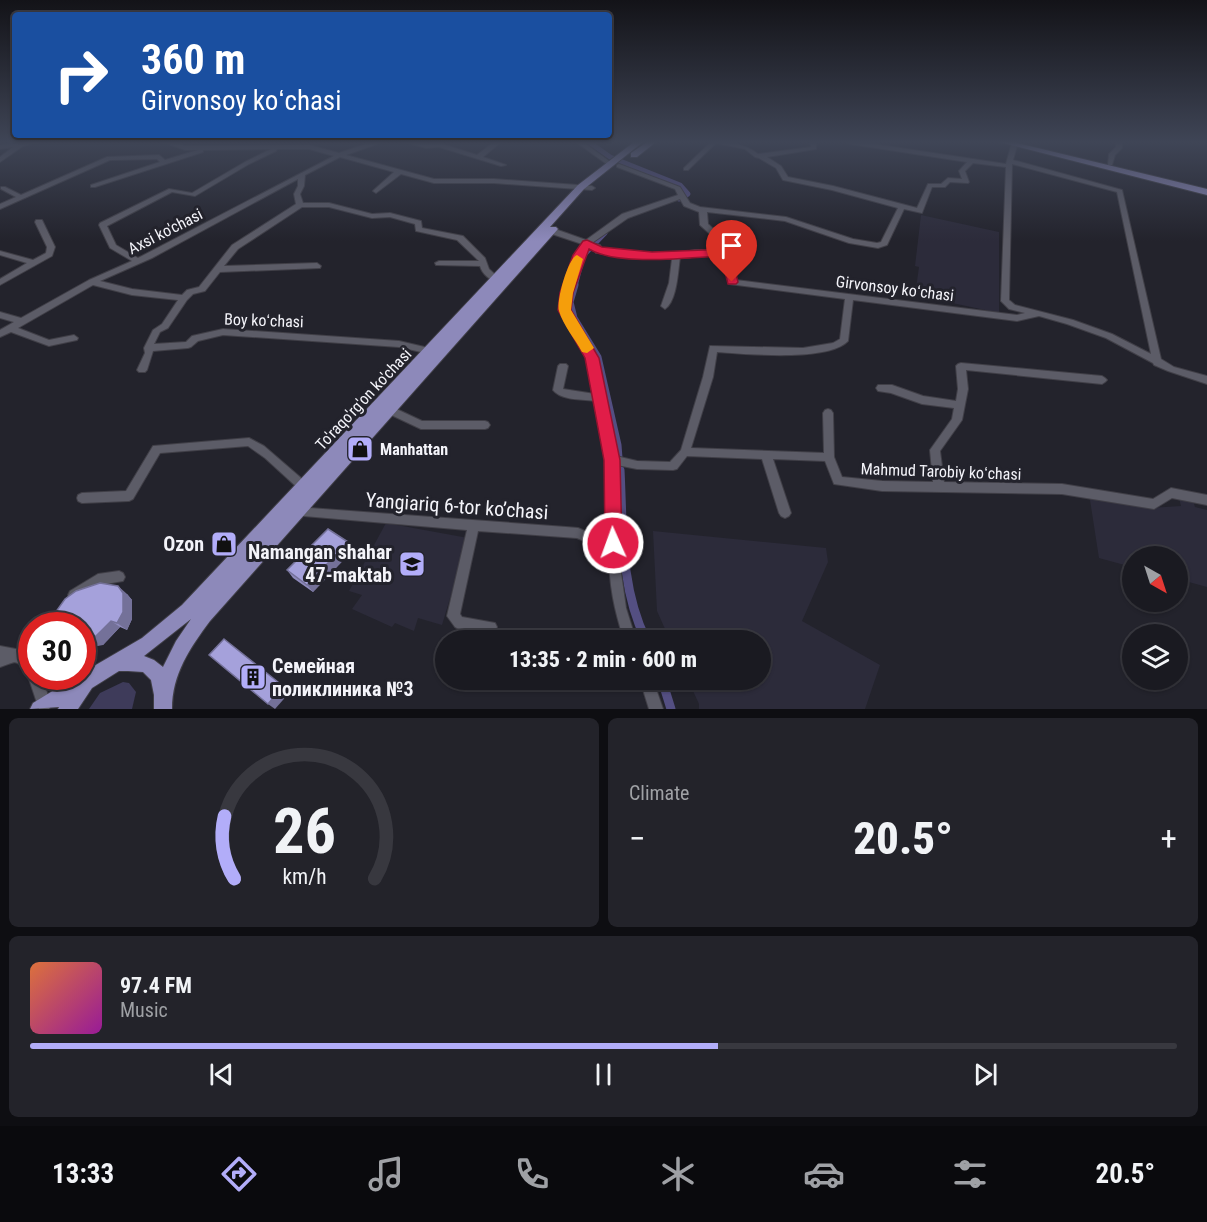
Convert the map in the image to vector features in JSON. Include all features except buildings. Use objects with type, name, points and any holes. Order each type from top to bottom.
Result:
[{"type":"main road","name":"To'raqo'rg'on ko'chasi","points":[[104,670],[169,629],[496,279],[586,188],[602,175]]},
{"type":"main road","points":[[1141,175],[1207,192]]},
{"type":"main road","points":[[1157,175],[1207,187]]},
{"type":"main road","name":"To'raqo'rg'on ko'chasi","points":[[161,704],[188,636],[295,512],[552,231],[586,188]]},
{"type":"main road","points":[[42,708],[104,670],[134,661],[146,663],[156,670],[161,680],[161,704]]},
{"type":"main road","points":[[67,709],[78,693],[104,670]]},
{"type":"street","points":[[0,207],[69,175]]},
{"type":"street","points":[[93,186],[127,175]]},
{"type":"street","points":[[103,225],[171,190],[193,195],[227,175]]},
{"type":"street","name":"Axsi ko'chasi","points":[[0,334],[92,282],[138,261],[300,175]]},
{"type":"street","points":[[300,205],[297,194],[301,186],[302,175]]},
{"type":"street","points":[[376,191],[395,175]]},
{"type":"street","points":[[416,175],[442,182],[494,181],[586,188]]},
{"type":"street","points":[[649,175],[674,186],[682,193],[682,198]]},
{"type":"street","points":[[783,175],[785,179],[833,188],[920,211],[924,193],[929,186],[944,186],[948,180],[966,182],[963,175]]},
{"type":"street","points":[[1009,175],[1005,301],[1012,307],[1039,313]]},
{"type":"street","points":[[1059,175],[1116,189],[1121,193],[1157,363]]},
{"type":"street","points":[[3,188],[20,196]]},
{"type":"street","points":[[552,231],[590,245],[599,251],[676,256],[695,252],[726,252],[724,242],[704,225],[703,211],[682,198],[625,216],[590,245],[577,260],[567,293],[565,310],[590,352],[613,461],[614,549],[620,608],[627,630]]},
{"type":"street","points":[[142,370],[149,353],[148,348],[157,330],[165,326],[184,298],[190,292],[202,289],[235,247],[300,205],[329,206],[372,216],[390,215],[418,223],[419,230],[460,238],[482,260],[482,264],[496,279]]},
{"type":"street","points":[[700,209],[786,219],[841,239],[878,246],[884,243],[902,207]]},
{"type":"street","points":[[99,216],[113,246],[138,261]]},
{"type":"street","points":[[0,282],[35,263],[51,250],[39,222]]},
{"type":"street","name":"Girvonsoy koʻchasi","points":[[726,252],[732,282],[1017,318],[1039,313],[1108,336],[1157,363],[1207,380]]},
{"type":"street","points":[[0,253],[35,263]]},
{"type":"street","points":[[665,306],[673,283],[676,256]]},
{"type":"street","points":[[439,263],[482,264]]},
{"type":"street","points":[[219,268],[317,266]]},
{"type":"street","points":[[92,282],[132,292],[184,298]]},
{"type":"street","points":[[613,461],[627,464],[673,466],[685,452],[708,377],[714,343],[788,351],[839,346],[844,341],[849,296]]},
{"type":"street","points":[[0,315],[21,321]]},
{"type":"street","points":[[10,328],[50,343],[74,338]]},
{"type":"street","name":"Boy koʻchasi","points":[[148,348],[188,345],[195,338],[223,332],[399,344],[430,351]]},
{"type":"street","points":[[562,366],[558,390],[562,393],[600,398]]},
{"type":"street","points":[[939,486],[937,444],[957,420],[963,389],[961,366],[1102,380]]},
{"type":"street","points":[[881,388],[892,389],[922,400],[960,405]]},
{"type":"street","points":[[390,410],[421,424],[485,425]]},
{"type":"street","points":[[685,452],[829,457],[828,413]]},
{"type":"street","points":[[82,498],[129,496],[157,449],[249,442],[257,446],[304,487]]},
{"type":"street","points":[[766,454],[785,513]]},
{"type":"street","name":"Mahmud Tarobiy koʻchasi","points":[[829,457],[838,481],[882,486],[1062,489],[1154,504],[1171,493],[1207,500]]},
{"type":"street","name":"Yangiаriq 6-tor koʼchasi","points":[[295,512],[578,533],[614,549]]},
{"type":"street","points":[[473,526],[453,615],[459,623],[491,627]]},
{"type":"street","points":[[66,601],[98,580],[119,578]]},
{"type":"street","points":[[0,652],[18,654]]},
{"type":"street","points":[[0,661],[18,657]]},
{"type":"street","points":[[38,690],[42,708]]},
{"type":"street","points":[[649,690],[656,709]]},
{"type":"shaded area","points":[[921,215],[999,232],[999,313],[915,295],[919,267],[915,266]]},
{"type":"shaded area","points":[[1087,495],[1150,508],[1181,506],[1179,498],[1193,501],[1195,507],[1207,510],[1207,587],[1188,582],[1188,546],[1122,546],[1122,564],[1099,558],[1090,500]]},
{"type":"shaded area","name":"Namangan shahar 47-maktab","points":[[386,523],[468,538],[442,625],[418,618],[414,631],[395,623],[392,627],[352,609],[362,595],[349,591]]},
{"type":"shaded area","points":[[653,531],[826,548],[828,562],[802,621],[880,665],[865,709],[699,709],[693,690],[771,690],[771,630],[666,630],[657,611]]},
{"type":"shaded area","points":[[123,682],[129,683],[136,692],[132,709],[89,709],[100,693]]},
{"type":"waterway","points":[[655,175],[680,185],[688,194],[679,199]]},
{"type":"waterway","points":[[575,286],[583,256],[605,233]]},
{"type":"waterway","points":[[575,285],[570,302],[574,318],[598,357],[618,445],[620,471]]},
{"type":"waterway","points":[[620,470],[624,557],[631,599],[642,630]]},
{"type":"waterway","points":[[665,690],[671,709]]},
{"type":"slow traffic","points":[[577,259],[567,293],[565,310],[570,323],[587,348]]},
{"type":"place","name":"Manhattan","points":[[360,449]]},
{"type":"place","name":"Ozon","points":[[224,544]]},
{"type":"place","name":"Namangan shahar 47-maktab","points":[[412,564]]},
{"type":"place","name":"Семейная поликлиника №3","points":[[253,677]]},
{"type":"route","points":[[613,543],[612,460],[609,439],[590,352],[570,323],[565,310],[567,293],[579,255],[587,243],[597,247],[599,251],[667,257],[695,252],[726,252],[732,282]]}]
